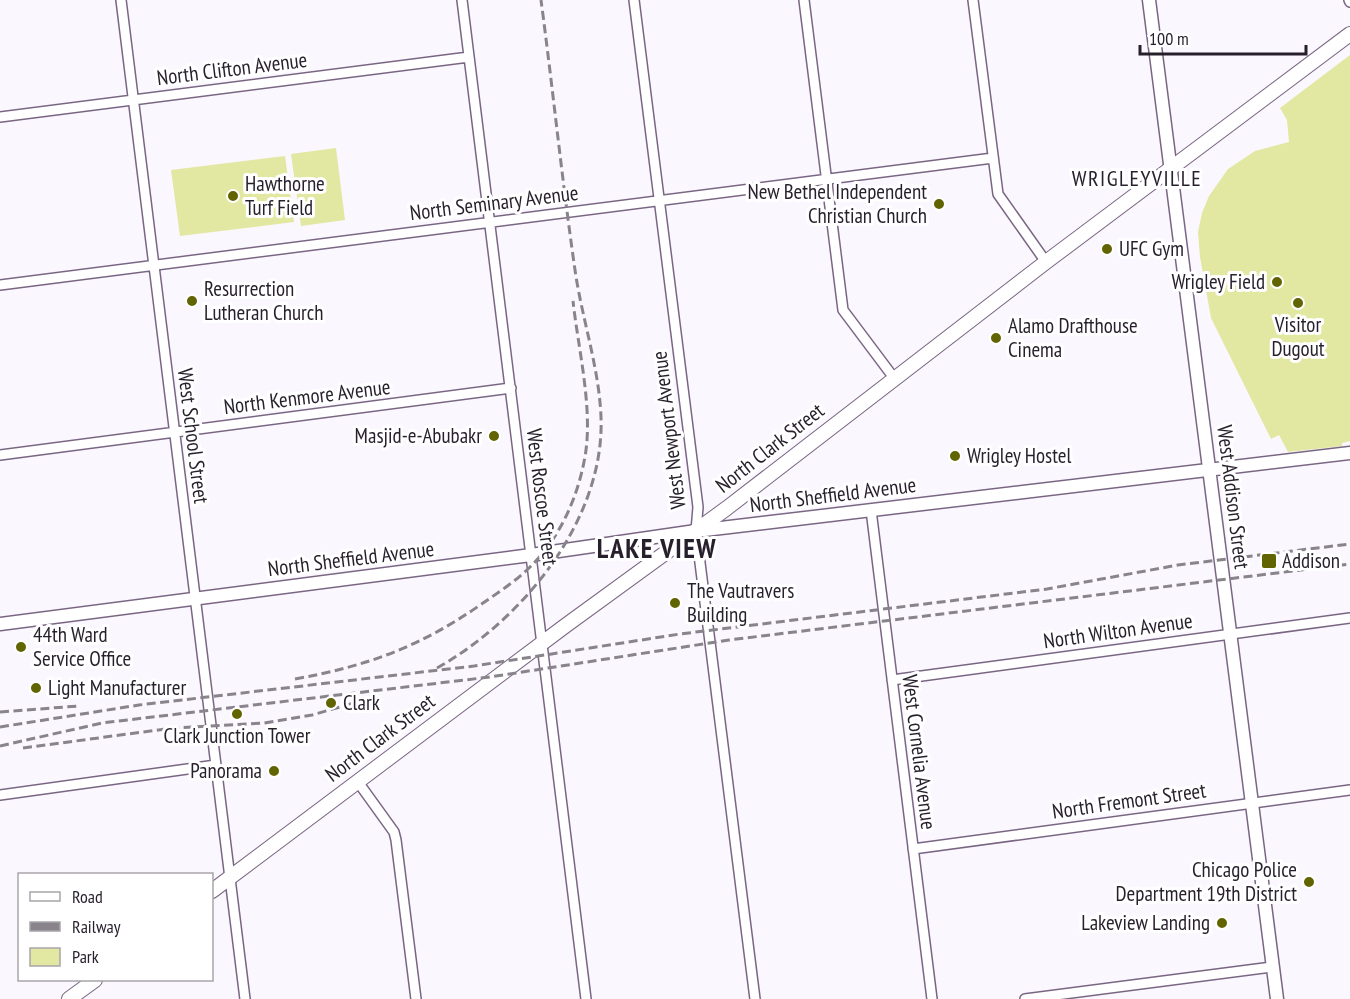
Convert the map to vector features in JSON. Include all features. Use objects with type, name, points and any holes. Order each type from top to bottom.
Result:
[{"type":"main road","name":"North Clark Street","points":[[213,890],[542,643],[696,531],[1046,262],[1350,33]]},
{"type":"main road","points":[[69,999],[94,981]]},
{"type":"street","name":"West School Street","points":[[121,0],[245,999]]},
{"type":"street","name":"West Roscoe Street","points":[[462,0],[586,999]]},
{"type":"street","name":"West Newport Avenue","points":[[634,0],[698,507],[696,531],[755,999]]},
{"type":"street","points":[[804,0],[843,310],[894,378]]},
{"type":"street","points":[[973,0],[998,194],[1046,262]]},
{"type":"street","name":"West Addison Street","points":[[1149,0],[1277,999]]},
{"type":"street","name":"North Clifton Avenue","points":[[0,117],[469,57]]},
{"type":"street","name":"North Seminary Avenue","points":[[0,285],[993,158]]},
{"type":"street","name":"North Kenmore Avenue","points":[[0,455],[511,388]]},
{"type":"street","name":"North Sheffield Avenue","points":[[0,624],[531,555],[696,531],[1350,453]]},
{"type":"street","name":"West Cornelia Avenue","points":[[871,510],[932,999]]},
{"type":"street","name":"North Wilton Avenue","points":[[892,680],[1350,618]]},
{"type":"street","points":[[0,795],[216,765]]},
{"type":"street","points":[[358,782],[394,832],[416,999]]},
{"type":"street","name":"North Fremont Street","points":[[913,849],[1350,790]]},
{"type":"street","points":[[1025,999],[1272,967]]},
{"type":"green space","name":"Wrigley Field","points":[[1350,55],[1350,441],[1342,443],[1342,446],[1288,452],[1279,435],[1271,439],[1211,318],[1198,232],[1209,196],[1228,169],[1255,151],[1289,142],[1287,120],[1280,108]]},
{"type":"green space","points":[[336,148],[345,220],[301,226],[291,154]]},
{"type":"green space","name":"Hawthorne Turf Field","points":[[285,156],[294,222],[180,236],[171,170]]},
{"type":"railway","points":[[437,668],[469,648],[499,623],[528,594],[553,563],[574,529],[589,492],[599,455],[600,398],[575,270],[541,0]]},
{"type":"railway","points":[[295,679],[347,668],[416,643],[460,618],[513,582],[530,567],[551,542],[574,498],[586,450],[586,395],[573,301]]},
{"type":"railway","points":[[0,727],[139,705],[474,666],[680,634],[1047,589],[1178,565],[1350,544]]},
{"type":"railway","points":[[0,746],[102,723],[490,677],[729,640],[1350,564]]},
{"type":"railway","points":[[23,748],[173,728],[264,723],[312,715],[375,697]]},
{"type":"railway","points":[[0,712],[78,706]]},
{"type":"place","name":"Hawthorne Turf Field","points":[[233,196]]},
{"type":"place","name":"New Bethel Independent Christian Church","points":[[939,204]]},
{"type":"place","name":"UFC Gym","points":[[1107,249]]},
{"type":"place","name":"Wrigley Field","points":[[1277,282]]},
{"type":"place","name":"Resurrection Lutheran Church","points":[[192,301]]},
{"type":"place","name":"Visitor Dugout","points":[[1298,303]]},
{"type":"place","name":"Alamo Drafthouse Cinema","points":[[996,338]]},
{"type":"place","name":"Masjid-e-Abubakr","points":[[494,436]]},
{"type":"place","name":"Wrigley Hostel","points":[[955,456]]},
{"type":"place","name":"Addison","points":[[1269,561]]},
{"type":"place","name":"The Vautravers Building","points":[[675,603]]},
{"type":"place","name":"44th Ward Service Office","points":[[21,647]]},
{"type":"place","name":"Light Manufacturer","points":[[36,688]]},
{"type":"place","name":"Clark","points":[[331,703]]},
{"type":"place","name":"Clark Junction Tower","points":[[237,714]]},
{"type":"place","name":"Panorama","points":[[274,771]]},
{"type":"place","name":"Chicago Police Department 19th District","points":[[1309,882]]},
{"type":"place","name":"Lakeview Landing","points":[[1222,923]]},
{"type":"district","name":"WRIGLEYVILLE","points":[[1137,178]]},
{"type":"district","name":"LAKE VIEW","points":[[657,549]]}]
